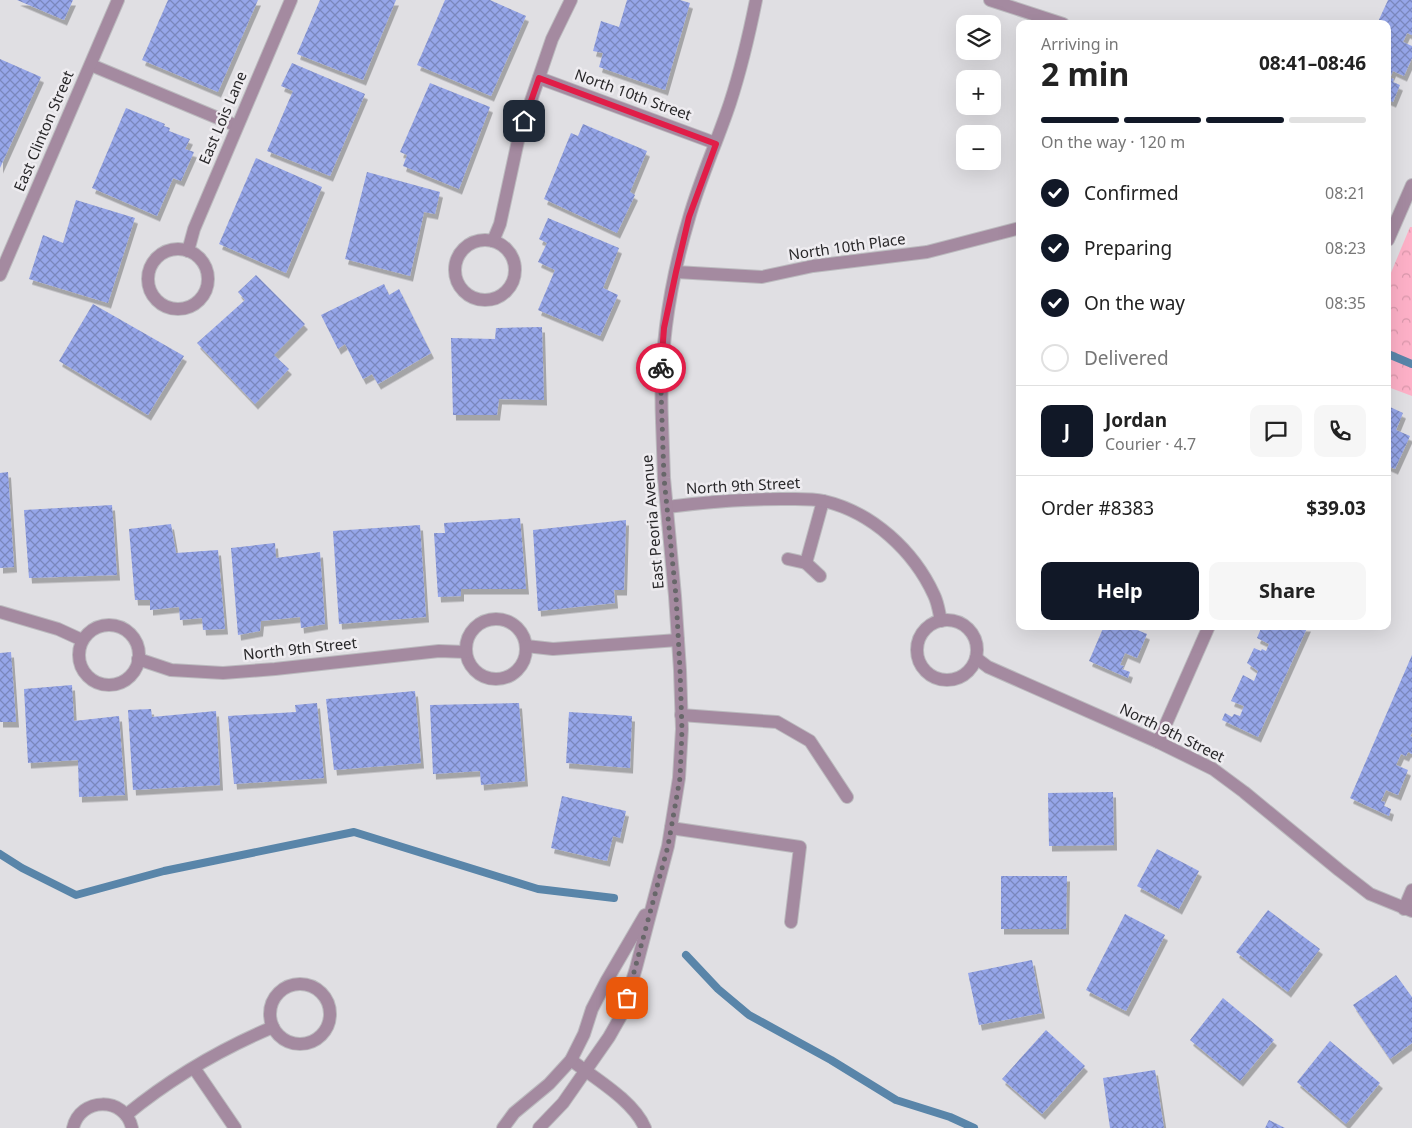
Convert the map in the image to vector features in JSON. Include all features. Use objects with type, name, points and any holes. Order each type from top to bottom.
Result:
[{"type":"street","name":"East Clinton Street","points":[[0,275],[118,0]]},
{"type":"street","name":"East Lois Lane","points":[[188,251],[194,229],[291,0]]},
{"type":"street","points":[[493,241],[500,224],[519,136],[552,39],[571,0]]},
{"type":"street","name":"East Peoria Avenue","points":[[539,1128],[563,1103],[586,1072],[622,1014],[668,846],[680,778],[681,715],[678,640],[664,478],[661,391],[664,328],[689,217],[716,144],[748,45],[756,0]]},
{"type":"street","points":[[990,0],[1051,20]]},
{"type":"street","points":[[91,65],[237,126]]},
{"type":"street","name":"North 10th Street","points":[[539,78],[716,144]]},
{"type":"street","points":[[1391,233],[1412,185]]},
{"type":"street","name":"North 10th Place","points":[[676,272],[762,276],[813,266],[927,252],[1016,229]]},
{"type":"street","points":[[482,240],[493,241],[508,251],[513,260],[515,269],[514,279],[510,287],[495,299],[486,301],[476,299],[467,295],[460,287],[456,278],[455,267],[458,257],[472,243],[482,240]]},
{"type":"street","points":[[173,250],[188,251],[203,263],[208,281],[206,290],[201,299],[194,305],[184,309],[166,307],[157,301],[151,293],[148,273],[152,264],[159,256],[173,250]]},
{"type":"street","name":"North 9th Street","points":[[667,507],[763,499],[804,499],[823,501],[848,510],[874,524],[895,540],[916,563],[935,596],[941,621]]},
{"type":"street","points":[[806,563],[823,501]]},
{"type":"street","points":[[788,559],[806,563],[820,576]]},
{"type":"street","points":[[0,612],[58,629],[82,640]]},
{"type":"street","points":[[494,619],[509,621],[518,627],[524,636],[526,646],[526,656],[516,672],[508,677],[499,679],[481,675],[474,669],[466,652],[467,641],[472,632],[479,624],[494,619]]},
{"type":"street","points":[[951,620],[961,623],[969,629],[975,638],[978,648],[973,666],[959,678],[941,680],[933,677],[926,671],[918,655],[920,637],[932,624],[941,621],[951,620]]},
{"type":"street","points":[[118,626],[127,631],[134,639],[138,649],[138,659],[136,668],[130,676],[113,685],[104,685],[95,682],[87,676],[79,659],[79,650],[82,640],[89,632],[98,627],[118,626]]},
{"type":"street","points":[[1158,742],[1207,630]]},
{"type":"street","points":[[526,646],[553,649],[678,640]]},
{"type":"street","name":"North 9th Street","points":[[138,659],[170,670],[223,673],[439,651],[466,652]]},
{"type":"street","name":"North 9th Street","points":[[976,658],[988,667],[1158,742],[1213,769],[1370,894],[1408,910]]},
{"type":"street","points":[[681,715],[777,722],[810,740],[847,796]]},
{"type":"street","points":[[671,828],[800,847],[791,922]]},
{"type":"street","points":[[1408,910],[1412,890]]},
{"type":"street","name":"East Peoria Avenue","points":[[503,1128],[514,1113],[549,1084],[570,1060],[584,1034],[592,1009],[606,980],[652,902]]},
{"type":"street","points":[[307,984],[323,994],[328,1002],[330,1021],[320,1036],[312,1041],[303,1044],[294,1043],[278,1034],[273,1027],[270,1018],[274,999],[288,986],[307,984]]},
{"type":"street","points":[[126,1115],[194,1068],[253,1035],[273,1027]]},
{"type":"street","points":[[570,1060],[629,1105],[642,1121],[645,1128]]},
{"type":"street","points":[[194,1068],[235,1128]]},
{"type":"street","points":[[73,1128],[78,1116],[92,1105],[102,1104],[119,1108],[126,1115],[132,1128]]},
{"type":"green space","points":[[1410,227],[1412,227],[1412,396],[1391,388],[1391,273]]},
{"type":"building","points":[[17,0],[73,0],[64,20]]},
{"type":"building","points":[[168,0],[258,0],[218,92],[142,60]]},
{"type":"building","points":[[320,0],[396,0],[363,80],[297,54]]},
{"type":"building","points":[[445,0],[490,0],[526,16],[491,96],[417,65]]},
{"type":"building","points":[[627,0],[680,0],[690,3],[665,90],[599,67],[603,53],[593,51],[601,21],[619,27]]},
{"type":"building","points":[[1388,0],[1412,0],[1412,35],[1407,33],[1403,42],[1412,46],[1412,58],[1404,76],[1393,71],[1391,76],[1391,20],[1379,20]]},
{"type":"building","points":[[0,59],[41,77],[0,168]]},
{"type":"building","points":[[292,63],[365,94],[330,176],[267,151],[293,91],[281,86]]},
{"type":"building","points":[[1391,78],[1394,79],[1393,82],[1400,85],[1393,102],[1391,101]]},
{"type":"building","points":[[430,83],[490,107],[459,189],[403,166],[407,155],[400,152]]},
{"type":"building","points":[[126,108],[165,124],[164,126],[170,128],[169,131],[190,139],[185,149],[194,152],[181,181],[173,178],[157,216],[92,188]]},
{"type":"building","points":[[583,124],[647,151],[630,192],[635,195],[617,233],[544,199],[571,133],[578,136]]},
{"type":"building","points":[[256,158],[322,187],[286,273],[219,244]]},
{"type":"building","points":[[367,172],[440,192],[435,214],[424,212],[410,276],[345,259]]},
{"type":"building","points":[[76,200],[135,218],[108,303],[29,279],[43,235],[63,243]]},
{"type":"building","points":[[548,218],[619,248],[603,288],[618,295],[600,336],[538,310],[555,270],[538,262],[547,243],[539,239]]},
{"type":"building","points":[[256,275],[305,324],[274,355],[289,369],[255,404],[197,343],[245,300],[238,292]]},
{"type":"building","points":[[384,284],[389,295],[399,289],[431,353],[378,384],[372,374],[363,379],[345,344],[338,349],[321,315]]},
{"type":"building","points":[[93,304],[184,356],[148,415],[59,361]]},
{"type":"building","points":[[542,327],[544,400],[499,399],[497,415],[453,415],[451,338],[495,339],[496,328]]},
{"type":"building","points":[[1391,407],[1403,413],[1396,430],[1410,436],[1395,469],[1391,467]]},
{"type":"building","points":[[8,472],[14,567],[0,568],[0,473]]},
{"type":"building","points":[[112,505],[117,575],[29,578],[24,510]]},
{"type":"building","points":[[520,518],[526,589],[461,589],[461,596],[438,597],[434,533],[445,533],[444,523]]},
{"type":"building","points":[[626,520],[624,590],[614,590],[615,603],[538,611],[533,530]]},
{"type":"building","points":[[171,524],[176,553],[218,550],[225,629],[203,630],[202,618],[180,620],[179,607],[150,610],[150,600],[135,600],[129,529]]},
{"type":"building","points":[[420,525],[426,617],[339,624],[333,531]]},
{"type":"building","points":[[275,543],[276,558],[320,552],[325,624],[301,628],[300,617],[261,621],[260,631],[238,635],[231,548]]},
{"type":"building","points":[[1102,630],[1137,630],[1147,634],[1137,658],[1125,653],[1120,665],[1124,666],[1122,669],[1130,672],[1128,678],[1089,661]]},
{"type":"building","points":[[1260,630],[1306,630],[1258,737],[1222,720],[1225,713],[1232,717],[1234,714],[1240,716],[1244,706],[1231,701],[1243,675],[1254,681],[1258,671],[1247,663],[1254,648],[1266,651],[1269,644],[1257,638]]},
{"type":"building","points":[[11,652],[16,722],[0,722],[0,653]]},
{"type":"building","points":[[1412,655],[1412,733],[1410,736],[1412,737],[1412,754],[1408,752],[1406,756],[1401,754],[1396,765],[1408,770],[1398,795],[1386,790],[1381,801],[1385,802],[1384,806],[1391,809],[1389,816],[1350,798]]},
{"type":"building","points":[[72,685],[74,721],[119,716],[125,795],[79,797],[78,760],[28,763],[24,689]]},
{"type":"building","points":[[415,691],[421,763],[334,770],[326,699]]},
{"type":"building","points":[[317,703],[324,778],[234,784],[228,716],[296,712],[295,705]]},
{"type":"building","points":[[519,703],[525,781],[481,785],[480,771],[433,774],[430,705]]},
{"type":"building","points":[[151,709],[152,717],[216,711],[220,785],[133,790],[128,710]]},
{"type":"building","points":[[569,712],[632,716],[630,768],[566,763]]},
{"type":"building","points":[[1113,792],[1114,845],[1049,846],[1048,793]]},
{"type":"building","points":[[562,796],[626,811],[620,838],[613,836],[607,861],[551,848]]},
{"type":"building","points":[[1157,849],[1199,871],[1179,909],[1137,886]]},
{"type":"building","points":[[1001,876],[1067,876],[1066,929],[1001,929]]},
{"type":"building","points":[[1268,910],[1320,949],[1288,992],[1236,952]]},
{"type":"building","points":[[1125,914],[1165,935],[1126,1011],[1086,990]]},
{"type":"building","points":[[1032,960],[1042,1013],[979,1025],[968,973]]},
{"type":"building","points":[[1396,975],[1412,997],[1412,1043],[1390,1059],[1353,1005]]},
{"type":"building","points":[[1223,998],[1274,1040],[1240,1081],[1190,1040]]},
{"type":"building","points":[[1046,1030],[1085,1066],[1042,1114],[1002,1079]]},
{"type":"building","points":[[1330,1041],[1380,1083],[1346,1124],[1297,1082]]},
{"type":"building","points":[[1155,1070],[1164,1128],[1110,1128],[1103,1078]]},
{"type":"building","points":[[1269,1120],[1285,1128],[1265,1128]]},
{"type":"waterway","points":[[1391,355],[1412,364]]},
{"type":"waterway","points":[[0,854],[22,868],[76,895],[164,871],[354,832],[538,889],[614,898]]},
{"type":"waterway","points":[[686,955],[718,989],[749,1015],[831,1060],[896,1100],[950,1117],[974,1128]]},
{"type":"way so far","points":[[627,998],[668,846],[680,778],[682,730],[680,670],[676,596],[664,478],[661,368]]},
{"type":"route","points":[[524,121],[539,78],[716,144],[689,217],[664,328],[661,368]]}]
